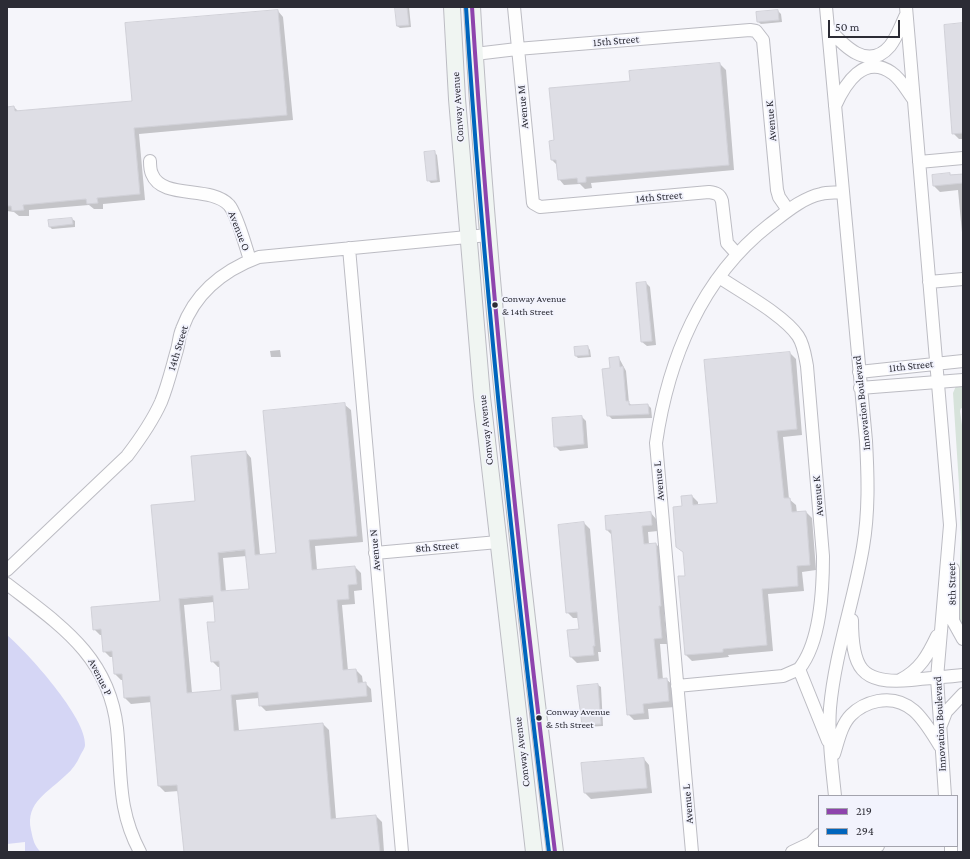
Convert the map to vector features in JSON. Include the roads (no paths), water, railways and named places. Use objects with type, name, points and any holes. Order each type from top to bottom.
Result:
[{"type":"street","name":"Conway Avenue","points":[[452,7],[468,237],[482,397],[534,852]]},
{"type":"street","name":"Conway Avenue","points":[[472,7],[488,235],[503,398],[555,852]]},
{"type":"street","name":"Avenue M","points":[[514,7],[532,200],[535,205]]},
{"type":"street","name":"Innovation Boulevard","points":[[826,7],[866,441],[869,496],[863,546],[851,604],[838,654],[830,709],[830,746],[834,794]]},
{"type":"street","name":"Innovation Boulevard","points":[[906,11],[950,525],[937,678],[945,795]]},
{"type":"street","points":[[828,28],[853,52],[869,56],[877,54],[890,46],[906,11]]},
{"type":"street","name":"15th Street","points":[[475,54],[518,49],[750,30],[756,31]]},
{"type":"street","name":"Avenue K","points":[[756,31],[763,40],[777,190],[779,198],[788,210]]},
{"type":"street","points":[[835,107],[841,93],[855,73],[870,67],[879,67],[894,74],[914,100]]},
{"type":"street","points":[[919,162],[963,158]]},
{"type":"street","name":"Avenue O","points":[[150,161],[152,173],[158,183],[189,193],[214,195],[230,206],[250,260]]},
{"type":"street","name":"14th Street","points":[[535,205],[540,207],[709,192],[716,193],[721,196],[727,243],[737,254]]},
{"type":"street","name":"Avenue L","points":[[692,852],[656,444],[660,417],[681,343],[696,312],[719,277],[737,254],[754,236],[788,210],[821,194],[842,192]]},
{"type":"street","name":"14th Street","points":[[7,570],[126,456],[138,441],[160,402],[172,367],[182,329],[192,308],[206,289],[217,280],[240,264],[259,257],[488,235]]},
{"type":"street","name":"Avenue N","points":[[349,248],[402,852]]},
{"type":"street","name":"Avenue K","points":[[719,277],[789,325],[798,337],[806,358],[823,556],[823,578],[819,613],[810,653],[799,669]]},
{"type":"street","points":[[929,282],[963,279]]},
{"type":"street","name":"11th Street","points":[[859,372],[963,361]]},
{"type":"street","name":"11th Street","points":[[860,388],[963,380]]},
{"type":"street","name":"8th Street","points":[[950,525],[953,572],[953,621],[963,639]]},
{"type":"street","name":"8th Street","points":[[376,553],[498,542]]},
{"type":"street","name":"Avenue P","points":[[7,584],[70,633],[97,667],[107,686],[114,707],[117,729],[121,794],[132,836],[140,852]]},
{"type":"street","points":[[851,604],[852,641],[858,663],[866,673],[877,680],[898,682],[963,676]]},
{"type":"street","points":[[898,682],[911,675],[923,663],[941,628]]},
{"type":"street","points":[[677,686],[783,676],[799,669],[830,746]]},
{"type":"street","points":[[940,728],[946,712],[963,694]]},
{"type":"street","points":[[832,761],[844,725],[850,715],[870,703],[883,700],[898,700],[908,706],[927,725],[941,749]]},
{"type":"street","points":[[524,852],[531,824]]},
{"type":"street","points":[[553,834],[563,852]]},
{"type":"street","points":[[792,852],[811,843],[818,836]]},
{"type":"street","points":[[810,852],[865,847]]},
{"type":"water","points":[[7,635],[41,670],[54,686],[76,719],[83,733],[85,745],[72,769],[40,798],[32,812],[30,820],[32,836],[35,845],[41,852],[25,852],[25,842],[7,844]]},
{"type":"place","name":"Conway Avenue & 14th Street","points":[[495,305]]},
{"type":"place","name":"Conway Avenue & 5th Street","points":[[539,718]]}]
